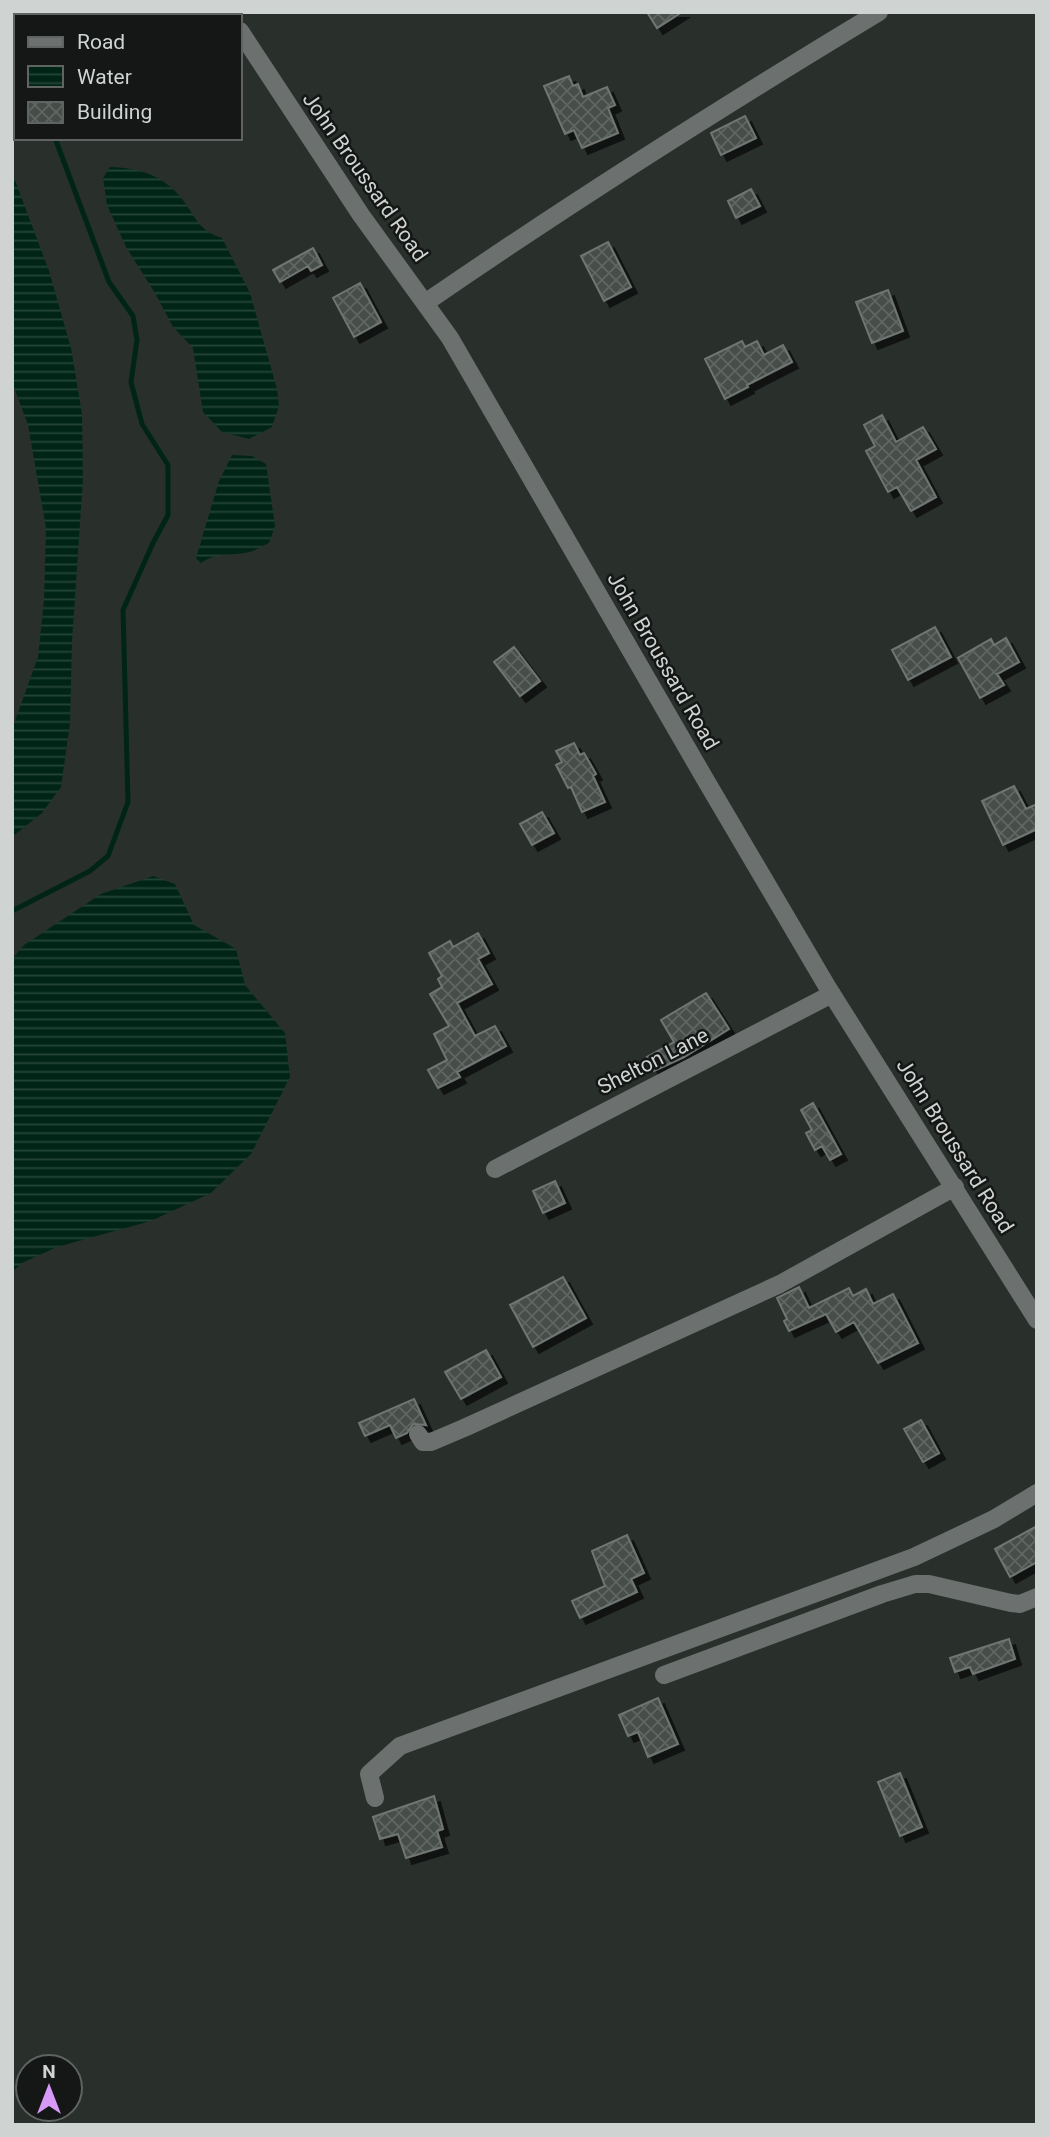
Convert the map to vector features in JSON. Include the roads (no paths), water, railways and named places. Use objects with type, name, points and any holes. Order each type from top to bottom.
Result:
[{"type":"street","points":[[425,303],[740,96],[879,12]]},
{"type":"street","name":"John Broussard Road","points":[[242,34],[361,215],[450,338],[832,994],[1037,1320]]},
{"type":"street","name":"Shelton Lane","points":[[495,1169],[832,994]]},
{"type":"street","points":[[418,1434],[423,1442],[431,1442],[768,1289],[955,1186]]},
{"type":"street","points":[[374,1798],[369,1774],[400,1746],[914,1558],[994,1519],[1037,1493]]},
{"type":"street","points":[[664,1675],[904,1586],[929,1584],[1020,1604],[1037,1597]]},
{"type":"water","points":[[110,167],[137,170],[161,180],[176,192],[200,225],[222,238],[250,293],[277,389],[279,406],[272,427],[249,439],[222,432],[203,412],[193,348],[173,327],[126,247],[107,205],[103,178]]},
{"type":"water","points":[[12,172],[49,271],[71,348],[82,414],[83,479],[72,641],[70,723],[61,787],[42,813],[12,837],[12,729],[38,657],[44,600],[46,528],[28,425],[12,382]]},
{"type":"water","points":[[232,455],[252,456],[266,464],[275,526],[269,543],[253,551],[213,557],[201,563],[196,558],[219,481]]},
{"type":"water","points":[[153,876],[175,884],[194,925],[236,949],[245,985],[285,1033],[290,1077],[251,1154],[211,1193],[151,1221],[57,1247],[22,1263],[12,1272],[12,959],[24,945],[101,894]]},
{"type":"waterway","points":[[12,911],[90,871],[108,856],[128,802],[123,610],[168,515],[168,465],[142,424],[131,382],[137,340],[133,316],[109,282],[56,140]]}]
